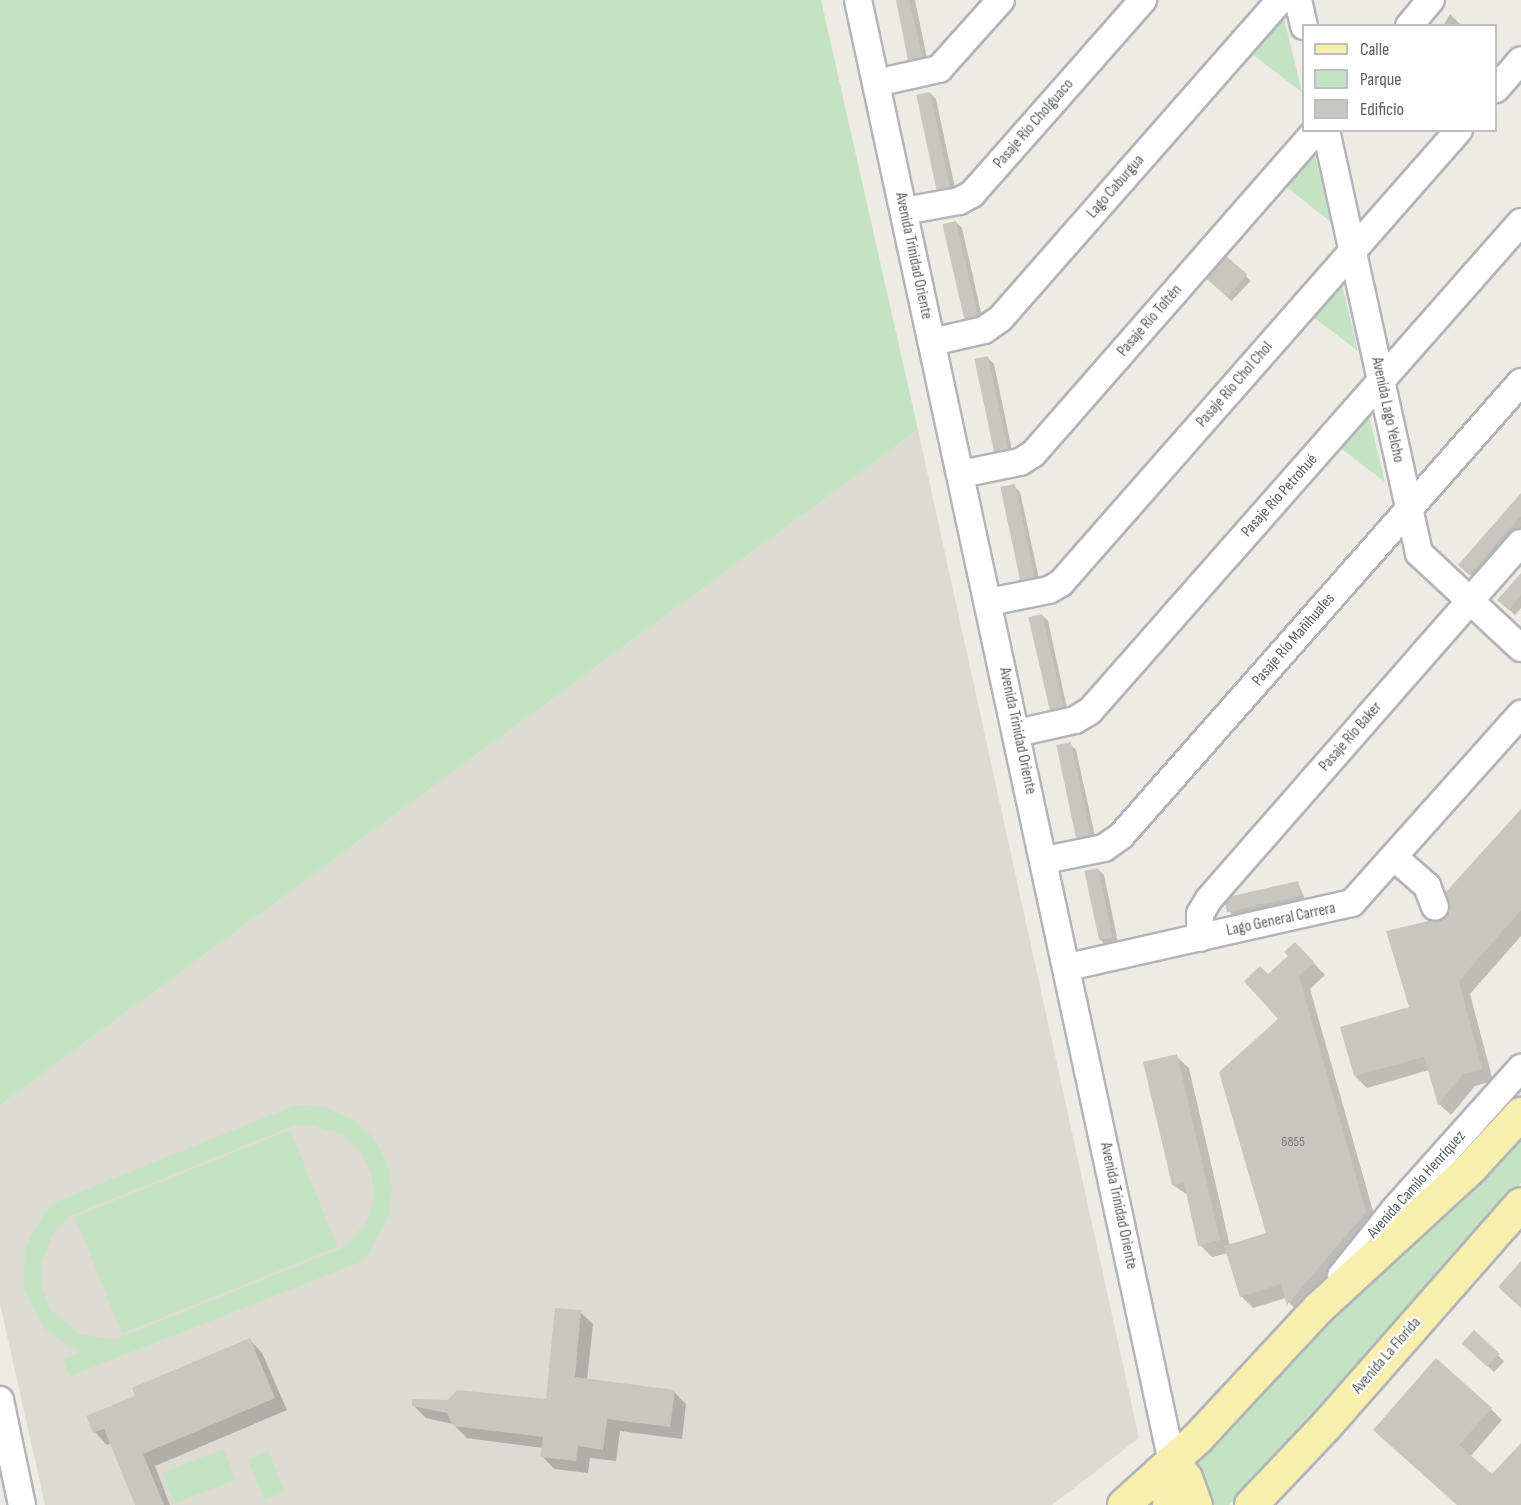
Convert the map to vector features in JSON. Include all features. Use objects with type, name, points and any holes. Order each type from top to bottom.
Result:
[{"type":"main road","name":"Avenida Camilo Henríquez","points":[[1172,1462],[1319,1308],[1471,1168],[1521,1114]]},
{"type":"main road","name":"Avenida La Florida","points":[[1251,1505],[1326,1426],[1521,1204]]},
{"type":"main road","points":[[1124,1505],[1172,1462]]},
{"type":"main road","name":"Avenida Trinidad Oriente","points":[[1169,1505],[1172,1462]]},
{"type":"main road","name":"Avenida Trinidad Oriente","points":[[1172,1462],[1186,1478],[1196,1505]]},
{"type":"street","name":"Avenida Trinidad Oriente","points":[[858,0],[1068,967],[1172,1462]]},
{"type":"street","points":[[876,83],[939,69],[1001,0]]},
{"type":"street","name":"Pasaje Río Cholguaco","points":[[904,211],[958,201],[972,194],[1143,0]]},
{"type":"street","name":"Lago Caburgua","points":[[932,342],[984,330],[1000,319],[1281,0]]},
{"type":"street","points":[[1298,0],[1304,24]]},
{"type":"street","points":[[1411,24],[1431,0]]},
{"type":"street","points":[[1497,88],[1521,60]]},
{"type":"street","name":"Pasaje Río Toltén","points":[[961,474],[1020,462],[1033,454],[1315,132]]},
{"type":"street","name":"Avenida Lago Yelcho","points":[[1326,132],[1421,558],[1521,648]]},
{"type":"street","name":"Pasaje Río Chol Chol","points":[[989,602],[1049,590],[1061,583],[1457,132]]},
{"type":"street","name":"Pasaje Río Petrohué","points":[[1017,733],[1075,720],[1090,711],[1521,222]]},
{"type":"street","name":"Pasaje Río Mañihuales","points":[[1045,860],[1104,848],[1121,836],[1521,382]]},
{"type":"street","name":"Pasaje Río Baker","points":[[1200,938],[1200,914],[1209,898],[1521,543]]},
{"type":"street","name":"Lago General Carrera","points":[[1068,967],[1344,907],[1363,894],[1521,714]]},
{"type":"street","points":[[1395,858],[1427,886],[1435,907]]},
{"type":"street","name":"Avenida Camilo Henríquez","points":[[1319,1308],[1363,1245],[1521,1068]]},
{"type":"street","points":[[1,1409],[22,1505]]},
{"type":"shaded area","points":[[918,430],[1139,1438],[1052,1505],[45,1505],[0,1304],[0,1105]]},
{"type":"green space","points":[[0,0],[821,0],[918,430],[0,1105]]},
{"type":"green space","points":[[1283,14],[1302,92],[1252,54]]},
{"type":"green space","points":[[1312,143],[1331,222],[1281,183]]},
{"type":"green space","points":[[1339,273],[1358,351],[1308,313]]},
{"type":"green space","points":[[1366,404],[1385,482],[1335,444]]},
{"type":"green space","points":[[296,1105],[324,1107],[350,1118],[372,1136],[386,1160],[392,1187],[389,1216],[369,1253],[358,1263],[70,1376],[62,1359],[79,1353],[44,1329],[24,1290],[25,1248],[45,1212],[56,1202]],"holes":[[[305,1124],[343,1134],[361,1152],[372,1175],[374,1199],[367,1222],[342,1248],[116,1339],[79,1334],[51,1310],[42,1288],[41,1264],[54,1231],[72,1215],[293,1126]]]},
{"type":"green space","points":[[1521,1127],[1521,1183],[1401,1322],[1229,1505],[1207,1505],[1195,1463],[1385,1260]]},
{"type":"green space","points":[[290,1130],[337,1247],[122,1334],[75,1217]]},
{"type":"green space","points":[[224,1449],[236,1480],[174,1503],[162,1473]]},
{"type":"green space","points":[[268,1451],[285,1492],[265,1500],[248,1460]]},
{"type":"building","points":[[896,0],[909,0],[923,57],[908,60]]},
{"type":"building","points":[[930,92],[950,187],[936,190],[916,95]]},
{"type":"building","points":[[956,221],[978,316],[964,320],[942,224]]},
{"type":"building","points":[[1226,256],[1247,274],[1227,297],[1206,279]]},
{"type":"building","points":[[988,356],[1008,449],[994,452],[974,359]]},
{"type":"building","points":[[1015,484],[1035,578],[1020,581],[1000,487]]},
{"type":"building","points":[[1521,493],[1521,516],[1469,575],[1458,565]]},
{"type":"building","points":[[1521,573],[1521,595],[1509,610],[1497,600]]},
{"type":"building","points":[[1042,614],[1063,707],[1050,710],[1028,617]]},
{"type":"building","points":[[1071,742],[1091,835],[1076,838],[1056,745]]},
{"type":"building","points":[[1521,809],[1521,910],[1459,981],[1482,1069],[1463,1074],[1438,1105],[1424,1057],[1354,1076],[1340,1027],[1409,1007],[1386,931],[1446,917],[1450,912],[1446,892]]},
{"type":"building","points":[[1098,868],[1113,937],[1099,940],[1084,871]]},
{"type":"building","points":[[1298,881],[1301,896],[1227,912],[1225,903],[1232,896]]},
{"type":"building","points":[[1295,942],[1314,962],[1299,976],[1366,1212],[1287,1305],[1281,1284],[1240,1297],[1224,1246],[1266,1233],[1219,1072],[1278,1019],[1244,981],[1260,966],[1268,974],[1288,956],[1284,952]]},
{"type":"building","points":[[1177,1054],[1220,1240],[1198,1246],[1184,1183],[1172,1185],[1143,1062]]},
{"type":"building","points":[[1521,1261],[1521,1308],[1498,1287]]},
{"type":"building","points":[[555,1308],[581,1310],[575,1377],[675,1390],[670,1427],[607,1419],[603,1450],[578,1446],[576,1461],[540,1457],[543,1437],[453,1426],[447,1413],[412,1406],[412,1399],[448,1400],[457,1390],[546,1399]]},
{"type":"building","points":[[1474,1330],[1500,1354],[1487,1367],[1462,1343]]},
{"type":"building","points":[[250,1338],[275,1398],[143,1454],[164,1505],[135,1505],[104,1429],[93,1433],[86,1416],[135,1396],[132,1388]]},
{"type":"building","points":[[1436,1358],[1492,1408],[1459,1445],[1492,1474],[1521,1443],[1521,1505],[1457,1505],[1373,1430]]}]
